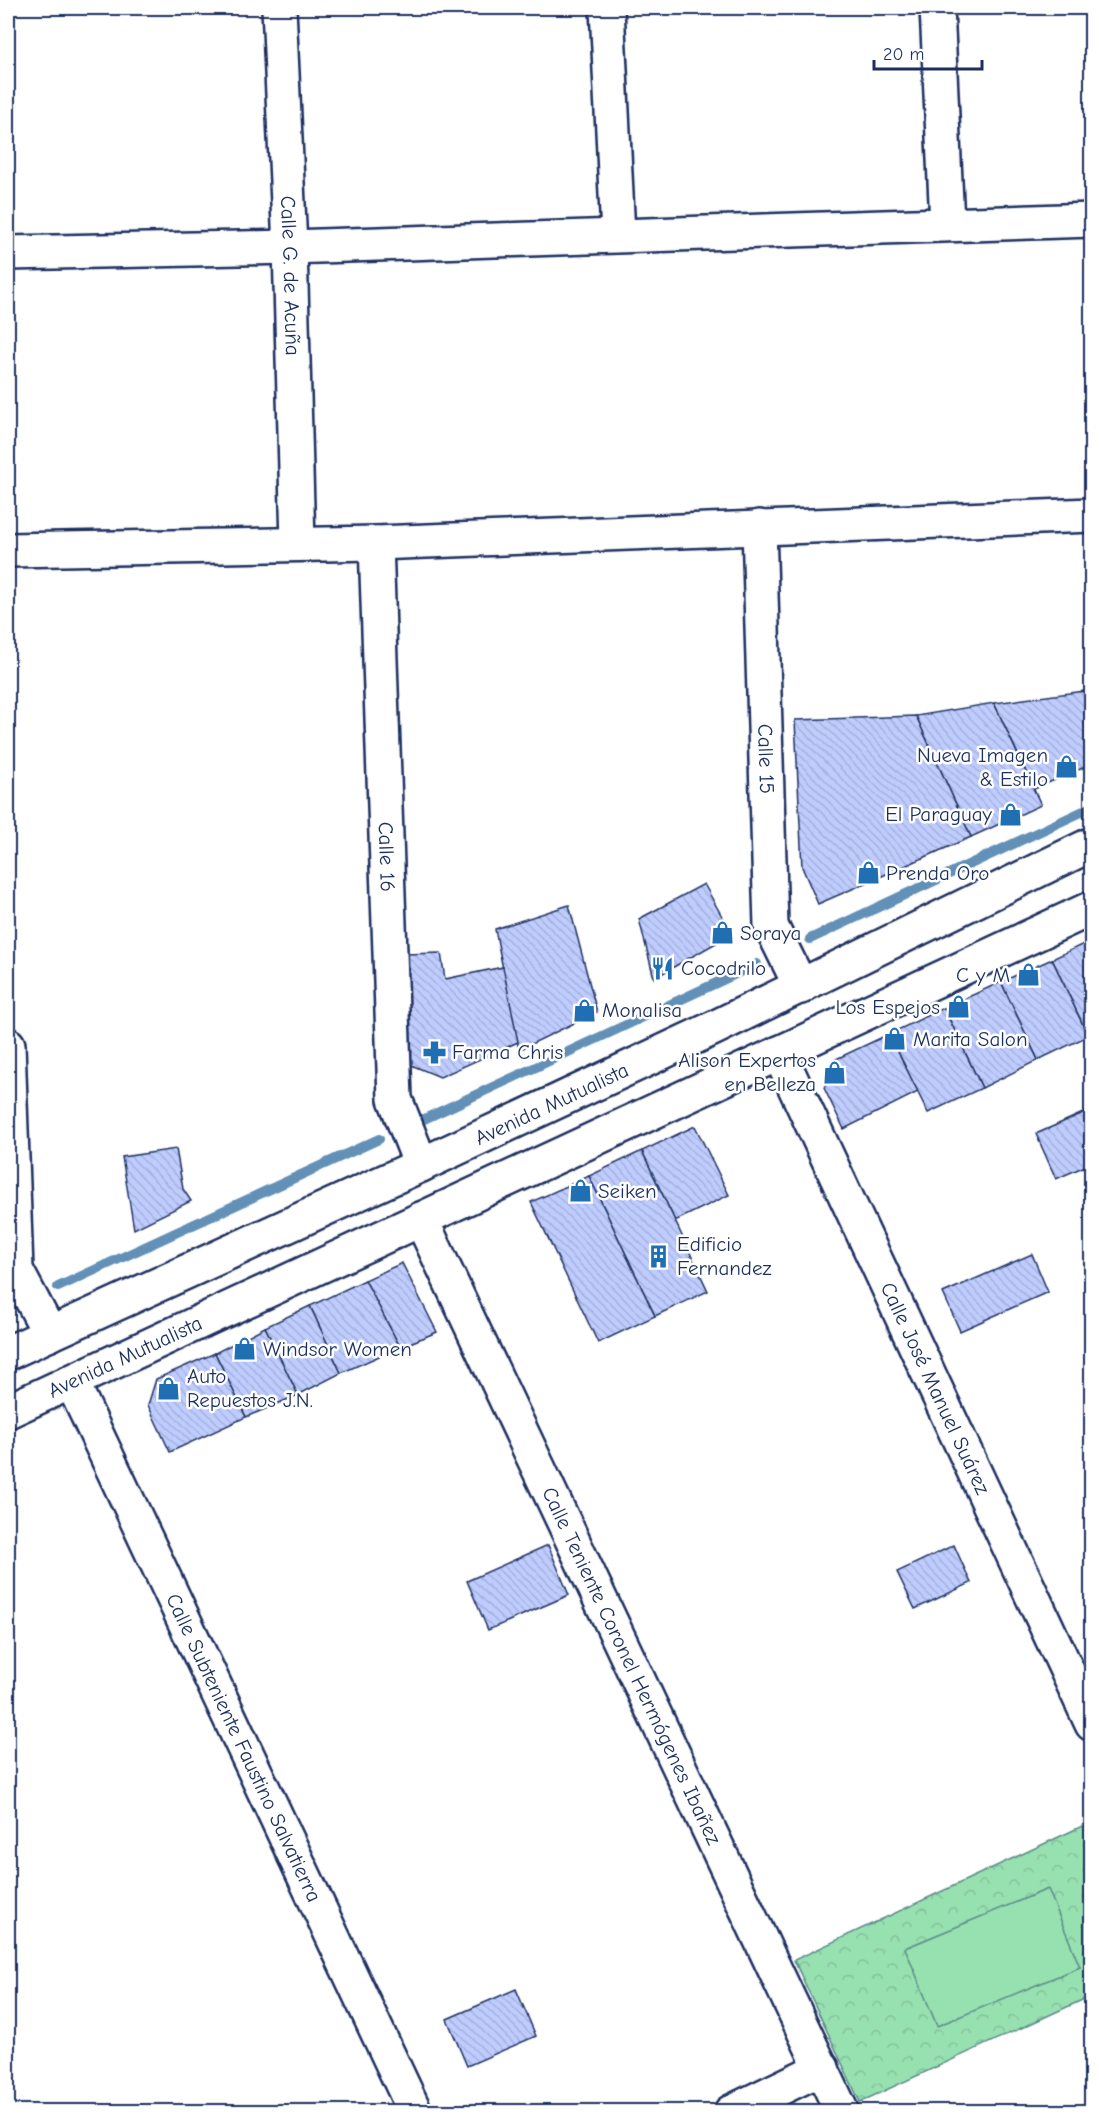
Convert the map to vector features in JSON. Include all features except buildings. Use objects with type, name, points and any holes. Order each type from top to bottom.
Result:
[{"type":"street","name":"Calle G. de Acuña","points":[[279,8],[290,247],[298,544]]},
{"type":"street","points":[[607,8],[618,235]]},
{"type":"street","points":[[937,8],[947,224]]},
{"type":"street","points":[[8,253],[290,247],[1092,220]]},
{"type":"street","points":[[8,550],[376,543],[1092,514]]},
{"type":"street","name":"Calle 15","points":[[759,527],[771,926],[801,987]]},
{"type":"street","name":"Calle 16","points":[[376,543],[395,1099],[421,1165]]},
{"type":"street","name":"Avenida Mutualista","points":[[8,1353],[421,1165],[801,987],[1092,844]]},
{"type":"street","name":"Avenida Mutualista","points":[[8,1411],[1092,908]]},
{"type":"street","points":[[8,1045],[16,1270],[50,1334]]},
{"type":"street","name":"Calle José Manuel Suárez","points":[[779,1053],[1092,1724]]},
{"type":"street","name":"Calle Teniente Coronel Hermógenes Ibañez","points":[[421,1219],[842,2112]]},
{"type":"street","name":"Calle Subteniente Faustino Salvatierra","points":[[72,1382],[415,2112]]},
{"type":"street","points":[[731,2112],[822,2068]]},
{"type":"green space","points":[[1091,1822],[1091,1996],[860,2102],[794,1960]]},
{"type":"green space","points":[[1048,1889],[1080,1967],[937,2026],[905,1948]]},
{"type":"waterway","points":[[810,939],[1092,807]]},
{"type":"waterway","points":[[422,1120],[757,964]]},
{"type":"waterway","points":[[58,1287],[379,1139]]},
{"type":"place","name":"Nueva Imagen & Estilo","points":[[1066,767]]},
{"type":"place","name":"El Paraguay","points":[[1010,814]]},
{"type":"place","name":"Prenda Oro","points":[[868,873]]},
{"type":"place","name":"Soraya","points":[[722,933]]},
{"type":"place","name":"Cocodrilo","points":[[663,968]]},
{"type":"place","name":"C y M","points":[[1028,975]]},
{"type":"place","name":"Los Espejos","points":[[958,1007]]},
{"type":"place","name":"Monalisa","points":[[584,1010]]},
{"type":"place","name":"Marita Salon","points":[[895,1039]]},
{"type":"place","name":"Farma Chris","points":[[434,1052]]},
{"type":"place","name":"Alison Expertos en Belleza","points":[[834,1072]]},
{"type":"place","name":"Seiken","points":[[580,1191]]},
{"type":"place","name":"Edificio Fernandez","points":[[659,1256]]},
{"type":"place","name":"Windsor Women","points":[[245,1349]]},
{"type":"place","name":"Auto Repuestos J.N.","points":[[169,1388]]}]
